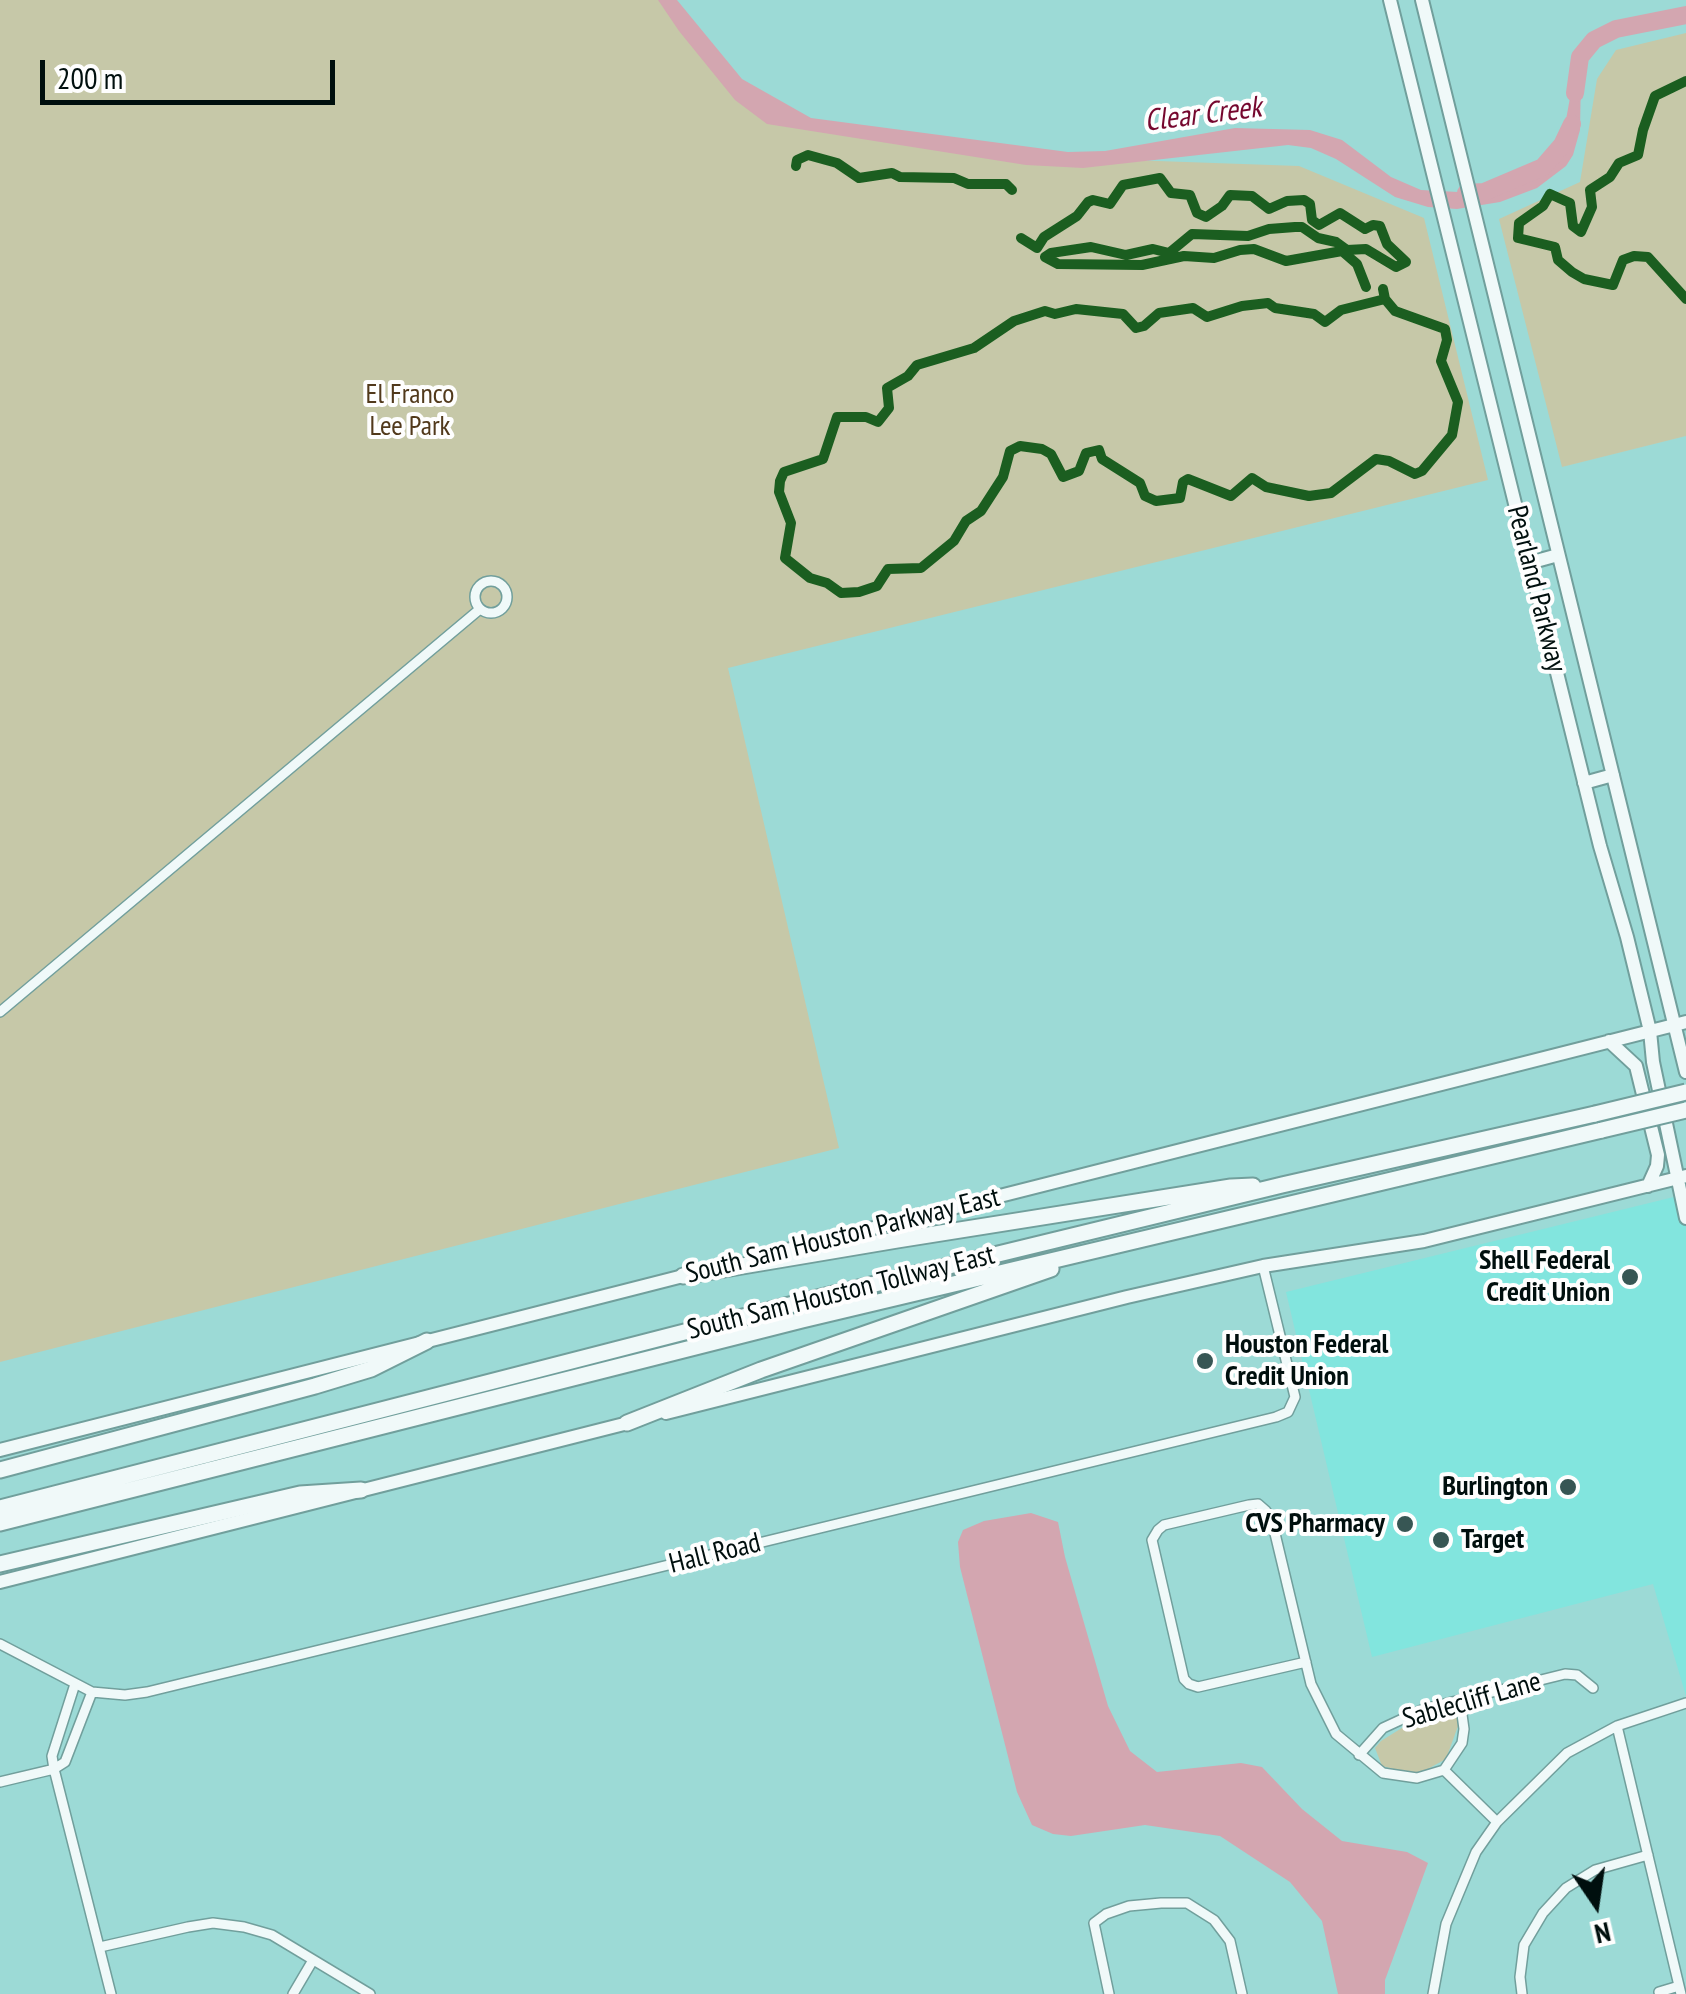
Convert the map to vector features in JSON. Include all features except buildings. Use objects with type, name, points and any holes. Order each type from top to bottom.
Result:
[{"type":"highway","name":"South Sam Houston Tollway East","points":[[0,1508],[786,1306],[1686,1092]]},
{"type":"highway","name":"South Sam Houston Tollway East","points":[[0,1523],[1121,1243],[1686,1110]]},
{"type":"highway","points":[[682,1276],[1231,1186],[1282,1185]]},
{"type":"highway","points":[[628,1423],[760,1370],[1121,1243]]},
{"type":"highway","points":[[0,1470],[316,1386],[372,1368],[427,1342]]},
{"type":"highway","points":[[0,1564],[300,1494],[361,1490]]},
{"type":"main road","name":"Pearland Parkway","points":[[1390,0],[1650,1032],[1653,1062],[1682,1177],[1686,1218]]},
{"type":"main road","name":"Pearland Parkway","points":[[1422,0],[1613,775],[1680,1023],[1686,1072]]},
{"type":"main road","points":[[1529,563],[1558,555]]},
{"type":"main road","points":[[1584,782],[1613,775]]},
{"type":"main road","name":"South Sam Houston Parkway East","points":[[0,1450],[1680,1023]]},
{"type":"main road","points":[[1609,1041],[1636,1066],[1658,1155],[1648,1186]]},
{"type":"main road","points":[[0,1582],[1263,1266],[1424,1242],[1682,1177]]},
{"type":"street","points":[[0,1012],[480,609]]},
{"type":"street","name":"Hall Road","points":[[0,1644],[92,1692],[124,1696],[147,1692],[1276,1418],[1294,1406],[1295,1396],[1263,1266]]},
{"type":"street","points":[[1306,1662],[1198,1686],[1184,1679],[1152,1540],[1164,1525],[1258,1504],[1272,1521],[1306,1662],[1311,1684],[1332,1726],[1359,1755],[1384,1773],[1417,1778],[1444,1770],[1462,1743],[1460,1700]]},
{"type":"street","name":"Sablecliff Lane","points":[[1359,1755],[1384,1728],[1403,1717],[1460,1700],[1566,1674],[1580,1677],[1593,1688]]},
{"type":"street","points":[[75,1684],[52,1756],[112,1994]]},
{"type":"street","points":[[0,1782],[54,1769],[65,1762],[92,1692]]},
{"type":"street","points":[[1432,1994],[1446,1924],[1476,1852],[1497,1822],[1568,1752],[1617,1726],[1685,1704]]},
{"type":"street","points":[[1617,1726],[1680,1990],[1659,1992]]},
{"type":"street","points":[[1444,1770],[1497,1822]]},
{"type":"street","points":[[1522,1994],[1524,1945],[1566,1888],[1596,1870],[1648,1855]]},
{"type":"street","points":[[1109,1994],[1094,1923],[1129,1906],[1187,1903],[1214,1920],[1230,1941],[1242,1994]]},
{"type":"street","points":[[100,1948],[213,1923],[272,1935],[370,1994]]},
{"type":"street","points":[[293,1994],[313,1960]]},
{"type":"shaded area","points":[[658,0],[677,0],[742,79],[811,118],[1068,152],[1105,151],[1235,128],[1310,130],[1342,140],[1391,177],[1421,190],[1458,192],[1512,187],[1547,169],[1560,153],[1575,70],[1581,75],[1580,130],[1566,166],[1537,188],[1500,202],[1457,209],[1428,207],[1395,197],[1336,159],[1311,148],[1288,145],[1083,168],[1026,165],[767,124],[735,100]]},
{"type":"shaded area","points":[[1686,1194],[1686,1696],[1653,1584],[1372,1657],[1286,1292]]},
{"type":"shaded area","points":[[1031,1513],[1058,1522],[1108,1706],[1130,1751],[1157,1772],[1241,1763],[1262,1767],[1302,1809],[1342,1841],[1407,1852],[1428,1863],[1385,1980],[1385,1994],[1338,1994],[1322,1921],[1290,1882],[1220,1836],[1145,1825],[1071,1836],[1032,1825],[1017,1792],[960,1567],[958,1542],[963,1530],[984,1521]]},
{"type":"green space","name":"El Franco Lee Park","points":[[0,0],[667,0],[744,95],[821,128],[1073,158],[1299,166],[1424,218],[1488,480],[728,668],[839,1148],[0,1362]]},
{"type":"green space","points":[[1686,33],[1686,436],[1562,467],[1499,219],[1580,182],[1597,79],[1616,50]]},
{"type":"green space","points":[[1447,1710],[1457,1717],[1458,1726],[1446,1759],[1422,1772],[1382,1766],[1375,1748],[1381,1741],[1421,1716]]},
{"type":"waterway","name":"Clear Creek","points":[[1575,93],[1580,57],[1594,40],[1616,29],[1686,15]]},
{"type":"waterway","name":"Clear Creek","points":[[1466,193],[1484,192],[1543,167],[1562,145],[1572,124]]},
{"type":"cycle path","points":[[1686,81],[1655,96],[1638,155],[1619,163],[1610,177],[1590,190],[1592,207],[1581,232],[1573,226],[1570,203],[1550,194],[1543,206],[1519,223],[1518,238],[1555,247],[1558,260],[1572,272],[1584,279],[1613,285],[1623,260],[1648,257],[1686,299]]},
{"type":"cycle path","points":[[796,166],[797,160],[808,155],[837,163],[859,178],[892,173],[900,177],[954,178],[968,184],[1006,184],[1012,190]]},
{"type":"cycle path","points":[[1021,238],[1037,248],[1044,237],[1077,216],[1088,202],[1110,204],[1123,185],[1160,178],[1171,193],[1190,195],[1197,213],[1206,217],[1230,195],[1252,196],[1269,209],[1287,201],[1304,200],[1310,204],[1312,220],[1319,225],[1340,213],[1365,229],[1380,226],[1387,244],[1406,262],[1396,267],[1366,249],[1347,250],[1302,227],[1269,229],[1248,236],[1192,234],[1169,253],[1153,249],[1126,255],[1091,247],[1045,257],[1058,264],[1142,265],[1184,256],[1214,258],[1254,249],[1286,261],[1342,251],[1357,264],[1366,287]]},
{"type":"cycle path","points":[[1383,289],[1385,299],[1341,310],[1325,322],[1314,314],[1275,308],[1268,303],[1207,317],[1193,308],[1159,313],[1136,328],[1123,314],[1076,309],[1055,314],[1045,311],[1014,321],[974,348],[917,365],[908,376],[887,388],[889,408],[878,422],[866,417],[837,417],[823,459],[784,472],[780,481],[779,492],[791,523],[785,558],[810,578],[841,593],[877,586],[888,569],[921,568],[954,541],[966,521],[981,511],[1003,477],[1010,451],[1020,446],[1051,454],[1063,477],[1079,471],[1086,453],[1099,450],[1102,459],[1140,483],[1145,496],[1156,501],[1180,498],[1183,482],[1188,479],[1231,496],[1252,478],[1266,487],[1309,496],[1331,493],[1376,459],[1415,474],[1422,471],[1452,435],[1458,402],[1441,361],[1447,340],[1445,329],[1395,311],[1385,299]]},
{"type":"place","name":"Shell Federal Credit Union","points":[[1630,1277]]},
{"type":"place","name":"Houston Federal Credit Union","points":[[1205,1361]]},
{"type":"place","name":"Burlington","points":[[1568,1487]]},
{"type":"place","name":"CVS Pharmacy","points":[[1405,1524]]},
{"type":"place","name":"Target","points":[[1441,1540]]}]
